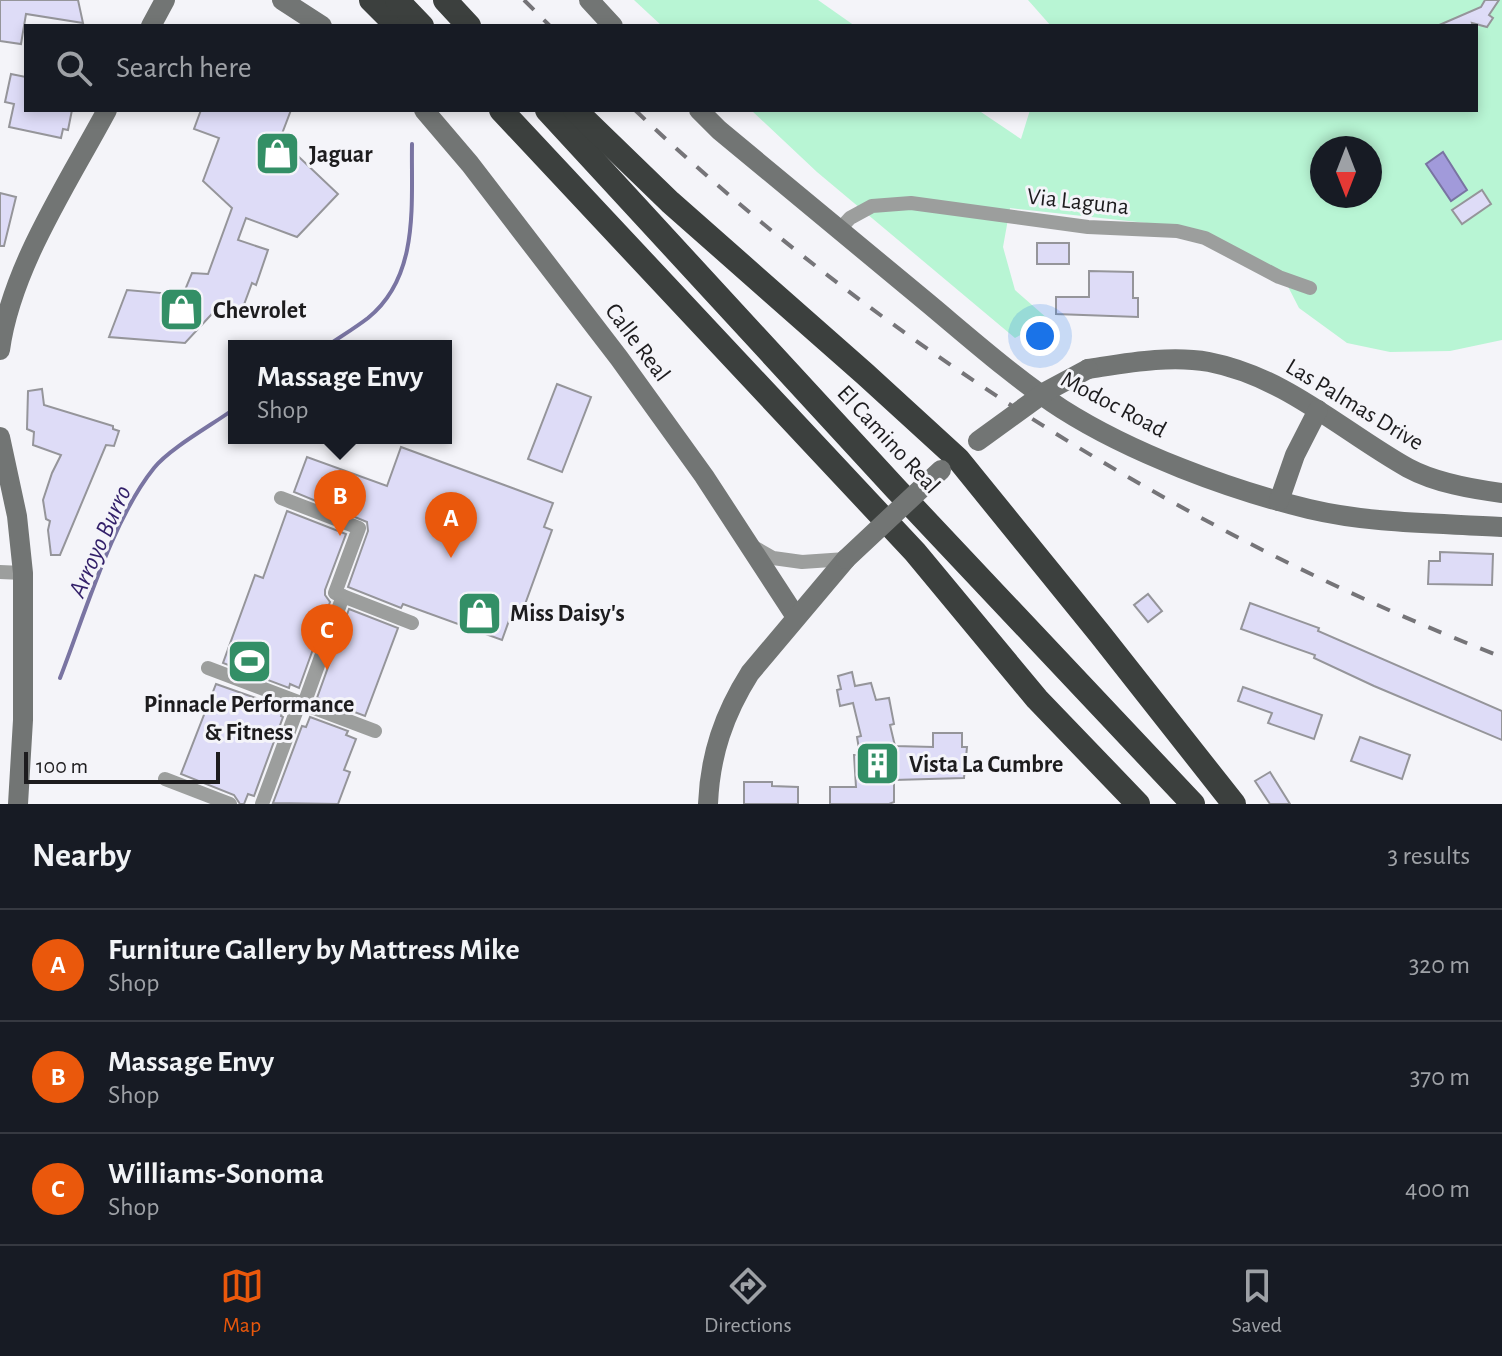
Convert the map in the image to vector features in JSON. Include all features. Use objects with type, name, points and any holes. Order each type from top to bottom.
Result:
[{"type":"highway","points":[[371,0],[395,24]]},
{"type":"highway","points":[[397,0],[420,24]]},
{"type":"highway","points":[[445,0],[467,24]]},
{"type":"highway","name":"El Camino Real","points":[[549,112],[1193,804]]},
{"type":"highway","points":[[577,112],[670,202],[865,374],[1100,634],[1234,804]]},
{"type":"highway","points":[[501,113],[915,552],[1123,804]]},
{"type":"highway","points":[[1037,699],[1138,804]]},
{"type":"street","points":[[152,24],[165,0]]},
{"type":"street","points":[[282,0],[319,24]]},
{"type":"street","points":[[589,0],[611,24]]},
{"type":"street","points":[[0,350],[6,291],[33,249],[106,112]]},
{"type":"street","name":"Calle Real","points":[[426,112],[470,164],[619,358],[704,476],[796,617]]},
{"type":"street","name":"Modoc Road","points":[[701,112],[1006,367],[1064,410],[1139,450],[1229,486],[1279,501],[1349,516],[1502,527]]},
{"type":"street","name":"Via Laguna","points":[[839,230],[850,218],[872,206],[911,203],[1088,227],[1177,231],[1205,238],[1279,277],[1310,288]]},
{"type":"street","name":"Las Palmas Drive","points":[[708,804],[712,761],[723,721],[750,673],[846,559],[894,512],[978,441],[1047,391],[1088,369],[1150,360],[1207,362],[1232,367],[1276,384],[1411,469],[1449,483],[1502,493]]},
{"type":"street","points":[[1279,501],[1295,455],[1318,410]]},
{"type":"street","points":[[0,437],[17,516],[23,573],[23,720],[18,804]]},
{"type":"street","points":[[281,498],[359,528],[335,593],[412,623]]},
{"type":"street","points":[[748,544],[773,558],[802,562],[846,559]]},
{"type":"street","points":[[0,572],[23,573]]},
{"type":"street","points":[[262,804],[343,596]]},
{"type":"street","points":[[208,668],[375,731]]},
{"type":"street","points":[[165,779],[230,804]]},
{"type":"green space","points":[[634,0],[818,0],[852,24],[660,24]]},
{"type":"green space","points":[[1028,0],[1502,0],[1502,340],[1450,351],[1390,352],[1347,343],[1299,308],[1280,271],[1174,226],[1010,208],[1003,247],[1015,290],[1048,319],[1015,338],[817,172],[753,112],[981,112],[1021,139],[1029,112],[1478,112],[1478,24],[1049,24]]},
{"type":"shaded area","points":[[1443,152],[1467,190],[1451,201],[1426,164]]},
{"type":"building","points":[[0,0],[78,0],[83,23],[26,14],[21,44],[0,41]]},
{"type":"building","points":[[1485,0],[1499,0],[1489,15],[1493,18],[1487,27],[1472,23],[1442,24],[1481,7]]},
{"type":"building","points":[[11,74],[24,77],[24,112],[72,112],[68,130],[63,129],[61,138],[9,127],[14,104],[5,102]]},
{"type":"building","points":[[200,112],[290,112],[280,139],[338,194],[297,237],[246,218],[238,240],[268,250],[256,285],[252,283],[242,310],[222,303],[185,343],[109,337],[127,290],[183,295],[192,273],[208,274],[232,208],[203,181],[219,138],[194,129]]},
{"type":"building","points":[[1482,190],[1491,204],[1462,224],[1452,210]]},
{"type":"building","points":[[0,193],[16,197],[4,246],[0,246]]},
{"type":"building","points":[[1037,243],[1069,243],[1069,264],[1037,264]]},
{"type":"building","points":[[1089,271],[1133,272],[1133,298],[1138,298],[1138,317],[1056,314],[1056,297],[1089,297]]},
{"type":"building","points":[[557,384],[591,397],[562,472],[528,459]]},
{"type":"building","points":[[42,389],[44,405],[113,426],[119,431],[114,446],[106,445],[60,555],[51,555],[50,521],[46,519],[43,500],[61,455],[33,445],[34,432],[27,429],[28,391]]},
{"type":"building","points":[[401,447],[553,503],[544,527],[552,530],[520,618],[511,615],[502,640],[403,604],[401,608],[348,587],[368,531],[367,522],[294,492],[307,457],[387,486]]},
{"type":"building","points":[[287,511],[346,534],[325,590],[330,602],[299,688],[290,684],[289,688],[223,663],[255,575],[263,578]]},
{"type":"building","points":[[1440,552],[1493,554],[1492,585],[1428,584],[1429,561],[1440,561]]},
{"type":"building","points":[[1148,594],[1162,611],[1148,622],[1134,605]]},
{"type":"building","points":[[1250,603],[1319,628],[1318,631],[1502,711],[1502,740],[1374,686],[1314,658],[1315,655],[1241,629]]},
{"type":"building","points":[[349,609],[398,628],[365,716],[317,698]]},
{"type":"building","points":[[852,672],[855,686],[871,683],[876,700],[889,698],[895,746],[933,747],[933,733],[962,733],[962,747],[967,747],[964,778],[894,780],[894,802],[889,804],[830,804],[830,787],[856,787],[854,755],[860,755],[857,737],[861,736],[853,703],[840,706],[837,690],[841,689],[838,676]]},
{"type":"building","points":[[216,684],[284,708],[254,796],[248,794],[244,804],[240,804],[234,795],[181,774]]},
{"type":"building","points":[[1243,687],[1322,715],[1314,739],[1268,723],[1272,713],[1238,701]]},
{"type":"building","points":[[310,717],[348,731],[346,735],[356,739],[344,770],[350,772],[338,804],[273,803],[302,726],[306,727]]},
{"type":"building","points":[[1360,737],[1410,755],[1402,779],[1351,761]]},
{"type":"building","points":[[1270,772],[1290,804],[1270,804],[1255,781]]},
{"type":"building","points":[[744,782],[772,782],[772,786],[798,787],[798,804],[744,804]]},
{"type":"waterway","name":"Arroyo Burro","points":[[336,340],[368,318],[385,301],[397,282],[409,238],[412,144]]},
{"type":"waterway","name":"Arroyo Burro","points":[[60,678],[112,540],[139,489],[170,453],[228,413]]},
{"type":"railway","points":[[524,0],[548,24]]},
{"type":"railway","points":[[637,112],[729,195],[829,276],[934,353],[1042,425],[1154,492],[1269,553],[1385,608],[1502,657]]},
{"type":"place","name":"Jaguar","points":[[278,154]]},
{"type":"place","name":"Chevrolet","points":[[182,310]]},
{"type":"place","name":"Massage Envy","points":[[340,536]]},
{"type":"place","name":"Furniture Gallery by Mattress Mike","points":[[451,558]]},
{"type":"place","name":"Miss Daisy's","points":[[479,613]]},
{"type":"place","name":"Pinnacle Performance & Fitness","points":[[249,662]]},
{"type":"place","name":"Williams-Sonoma","points":[[327,670]]},
{"type":"place","name":"Vista La Cumbre","points":[[878,764]]}]
